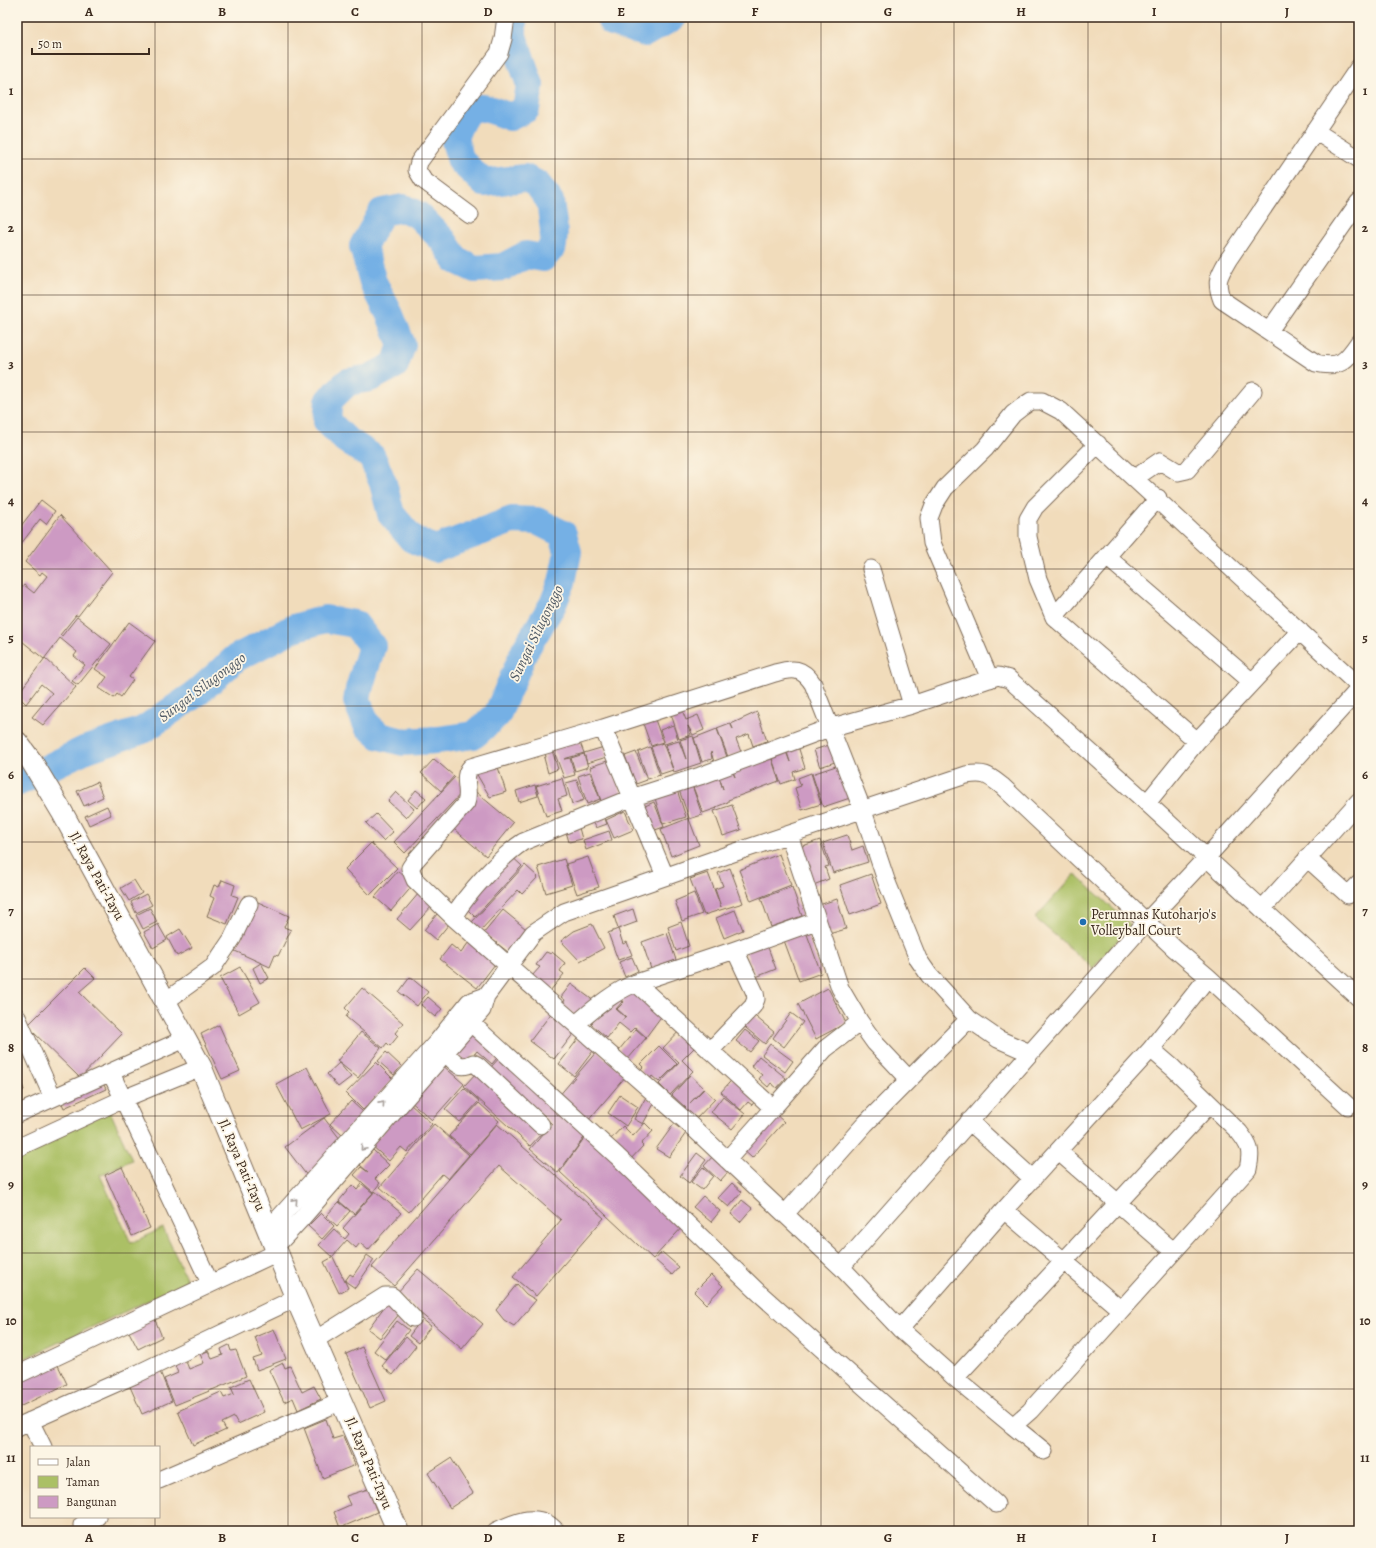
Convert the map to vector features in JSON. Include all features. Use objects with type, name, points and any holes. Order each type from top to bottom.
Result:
[{"type":"main road","name":"Jl. Raya Pati-Tayu","points":[[22,751],[62,812],[187,1038],[201,1067],[296,1298],[398,1531]]},
{"type":"street","points":[[470,215],[423,180],[418,174],[418,162],[499,53],[503,39],[506,17]]},
{"type":"street","points":[[1359,67],[1219,274],[1217,287],[1222,300],[1316,363],[1329,366],[1342,363],[1359,342]]},
{"type":"street","points":[[1316,131],[1359,159]]},
{"type":"street","points":[[1269,331],[1359,202]]},
{"type":"street","points":[[1135,478],[1160,461],[1178,472],[1187,470],[1253,391]]},
{"type":"street","points":[[990,679],[932,543],[929,518],[934,505],[945,488],[985,449],[1013,414],[1031,402],[1042,401],[1052,404],[1098,444],[1359,686]]},
{"type":"street","points":[[1098,444],[1035,507],[1028,519],[1028,537],[1038,579],[1054,617],[1197,741]]},
{"type":"street","points":[[1054,617],[1158,498]]},
{"type":"street","points":[[1107,557],[1252,682]]},
{"type":"street","points":[[871,569],[912,705]]},
{"type":"street","points":[[1147,803],[1197,741],[1300,630]]},
{"type":"street","points":[[1030,1053],[998,1038],[969,1019],[929,976],[918,960],[886,880],[862,811],[814,684],[807,674],[789,669],[603,728],[481,763],[468,770],[466,778],[469,796],[466,803],[410,868],[411,875],[415,880],[453,917],[576,1024],[727,1160],[842,1267],[900,1329],[955,1378],[1044,1451]]},
{"type":"street","points":[[453,917],[460,905],[512,850],[523,842],[631,798],[700,776],[830,728],[912,705],[998,676],[1009,679],[1147,803],[1359,998]]},
{"type":"street","points":[[842,1267],[1146,922],[1359,689]]},
{"type":"street","points":[[603,728],[631,798],[665,876]]},
{"type":"street","points":[[17,1375],[210,1283],[274,1242],[466,1019],[482,1010],[486,996],[533,933],[564,912],[665,876],[966,775],[980,773],[989,775],[1146,922],[1348,1106]]},
{"type":"street","points":[[1262,909],[1359,800]]},
{"type":"street","points":[[789,835],[816,921],[840,988],[860,1022],[875,1043],[909,1079]]},
{"type":"street","points":[[1307,858],[1355,895]]},
{"type":"street","points":[[166,1002],[213,967],[232,939],[249,904]]},
{"type":"street","points":[[576,1024],[608,997],[622,988],[736,950],[816,921]]},
{"type":"street","points":[[710,1051],[753,1006],[756,999],[755,993],[736,950]]},
{"type":"street","points":[[900,1329],[1004,1210],[1150,1049],[1208,977]]},
{"type":"street","points":[[636,983],[773,1108]]},
{"type":"street","points":[[17,1017],[53,1098]]},
{"type":"street","points":[[428,1063],[446,1053],[466,1019]]},
{"type":"street","points":[[466,1019],[617,1156],[757,1291],[996,1504]]},
{"type":"street","points":[[785,1214],[865,1124],[969,1019]]},
{"type":"street","points":[[727,1160],[825,1049],[860,1022]]},
{"type":"street","points":[[17,1114],[187,1038]]},
{"type":"street","points":[[1013,1426],[1030,1411],[1248,1168],[1251,1155],[1248,1144],[1239,1132],[1209,1105],[1173,1068],[1150,1049]]},
{"type":"street","points":[[446,1053],[460,1066],[464,1067],[473,1063],[477,1065],[541,1125]]},
{"type":"street","points":[[17,1148],[123,1099],[201,1067]]},
{"type":"street","points":[[111,1073],[210,1283]]},
{"type":"street","points":[[955,1378],[1209,1105]]},
{"type":"street","points":[[970,1121],[1032,1179]]},
{"type":"street","points":[[1058,1151],[1174,1251]]},
{"type":"street","points":[[1004,1210],[1121,1310]]},
{"type":"street","points":[[315,1340],[385,1296],[392,1296],[413,1318]]},
{"type":"street","points":[[42,1446],[24,1424],[139,1373],[296,1298]]},
{"type":"street","points":[[160,1480],[342,1401]]},
{"type":"street","points":[[81,1524],[95,1518]]},
{"type":"street","points":[[496,1531],[528,1518],[543,1521],[556,1531]]},
{"type":"green space","name":"Perumnas Kutoharjo's Volleyball Court","points":[[1075,874],[1131,925],[1093,968],[1035,918]]},
{"type":"green space","points":[[110,1111],[132,1160],[100,1175],[131,1243],[163,1228],[188,1282],[17,1362],[17,1155]]},
{"type":"building","points":[[41,500],[55,511],[46,524],[40,519],[21,544],[17,540],[17,531]]},
{"type":"building","points":[[60,515],[112,572],[78,616],[76,615],[60,635],[62,636],[77,617],[111,644],[78,685],[72,681],[85,665],[74,656],[77,652],[60,638],[44,659],[17,637],[17,593],[24,585],[34,593],[47,576],[42,572],[40,575],[25,562]]},
{"type":"building","points":[[129,622],[155,641],[129,677],[133,680],[121,697],[117,694],[114,698],[99,688],[107,677],[95,669]]},
{"type":"building","points":[[45,658],[76,687],[43,725],[32,717],[52,693],[41,684],[26,704],[17,695]]},
{"type":"building","points":[[682,710],[686,720],[698,715],[704,730],[693,735],[688,726],[691,735],[679,739],[671,714]]},
{"type":"building","points":[[757,712],[767,741],[753,746],[749,734],[736,739],[741,752],[728,757],[717,728],[730,723],[733,729],[731,724]]},
{"type":"building","points":[[653,714],[663,742],[651,746],[641,718]]},
{"type":"building","points":[[673,725],[678,739],[665,744],[660,730]]},
{"type":"building","points":[[717,729],[727,757],[714,762],[711,752],[712,759],[702,762],[694,738]]},
{"type":"building","points":[[693,736],[701,763],[674,772],[665,745],[679,741],[686,759],[680,740]]},
{"type":"building","points":[[578,737],[584,753],[564,759],[570,758],[575,775],[564,778],[552,746]]},
{"type":"building","points":[[663,743],[673,770],[661,774],[651,747]]},
{"type":"building","points":[[797,743],[805,768],[793,772],[795,779],[781,784],[770,753],[779,781],[728,800],[728,802],[716,807],[717,808],[703,813],[691,782],[730,766],[735,777],[731,766],[784,746],[790,762],[785,746]]},
{"type":"building","points":[[835,743],[841,760],[820,767],[814,750]]},
{"type":"building","points":[[551,747],[558,769],[548,773],[544,758],[546,757],[544,749]]},
{"type":"building","points":[[604,747],[607,757],[587,763],[584,753]]},
{"type":"building","points":[[650,747],[660,775],[648,779],[638,752]]},
{"type":"building","points":[[636,752],[647,780],[636,784],[625,756]]},
{"type":"building","points":[[584,754],[588,767],[575,771],[571,758]]},
{"type":"building","points":[[434,759],[454,776],[441,791],[421,773]]},
{"type":"building","points":[[610,760],[622,794],[601,801],[590,767]]},
{"type":"building","points":[[496,761],[506,792],[490,797],[473,768]]},
{"type":"building","points":[[842,764],[853,797],[823,807],[812,774]]},
{"type":"building","points":[[590,772],[600,799],[587,804],[578,776]]},
{"type":"building","points":[[811,773],[821,804],[802,810],[795,788],[801,786],[798,778]]},
{"type":"building","points":[[455,777],[467,787],[405,853],[394,842]]},
{"type":"building","points":[[562,778],[567,796],[558,799],[562,811],[546,816],[536,786]]},
{"type":"building","points":[[577,780],[584,800],[572,804],[566,783]]},
{"type":"building","points":[[97,782],[103,797],[84,806],[77,791]]},
{"type":"building","points":[[691,782],[702,815],[689,819],[699,845],[671,856],[661,829],[689,818],[678,787]]},
{"type":"building","points":[[535,785],[538,796],[519,802],[516,791]]},
{"type":"building","points":[[676,787],[686,817],[663,824],[654,795]]},
{"type":"building","points":[[416,790],[426,798],[417,808],[408,800]]},
{"type":"building","points":[[396,792],[414,809],[406,818],[388,801]]},
{"type":"building","points":[[476,792],[513,823],[486,856],[449,825]]},
{"type":"building","points":[[654,802],[664,827],[655,830],[645,806]]},
{"type":"building","points":[[732,805],[741,830],[723,836],[714,811]]},
{"type":"building","points":[[107,806],[111,815],[89,825],[85,816]]},
{"type":"building","points":[[602,811],[607,824],[596,828],[591,815]]},
{"type":"building","points":[[625,811],[633,830],[614,838],[606,820]]},
{"type":"building","points":[[376,814],[393,832],[383,841],[366,823]]},
{"type":"building","points":[[578,824],[582,839],[569,842],[565,828]]},
{"type":"building","points":[[609,831],[612,840],[586,850],[583,840]]},
{"type":"building","points":[[847,835],[852,850],[863,846],[868,862],[833,873],[823,843]]},
{"type":"building","points":[[820,840],[829,866],[825,867],[829,879],[808,887],[794,849]]},
{"type":"building","points":[[371,843],[397,868],[370,895],[345,869]]},
{"type":"building","points":[[509,854],[522,866],[475,917],[462,904]]},
{"type":"building","points":[[779,854],[791,885],[751,901],[739,870]]},
{"type":"building","points":[[588,857],[599,887],[577,894],[566,864]]},
{"type":"building","points":[[564,859],[572,885],[546,893],[538,867]]},
{"type":"building","points":[[525,865],[538,877],[522,894],[518,890],[481,930],[472,922]]},
{"type":"building","points":[[730,868],[743,903],[704,915],[690,879],[708,873],[721,907],[715,889],[723,886],[718,873]]},
{"type":"building","points":[[398,871],[414,884],[391,911],[375,897]]},
{"type":"building","points":[[871,874],[881,904],[850,915],[840,885]]},
{"type":"building","points":[[134,880],[142,893],[129,901],[121,888]]},
{"type":"building","points":[[222,880],[235,885],[232,895],[238,897],[227,924],[207,916],[214,898],[210,896],[214,885],[219,887]]},
{"type":"building","points":[[792,887],[802,916],[771,927],[761,898]]},
{"type":"building","points":[[419,893],[433,905],[410,930],[397,919]]},
{"type":"building","points":[[694,893],[702,914],[682,921],[675,901]]},
{"type":"building","points":[[146,894],[152,905],[136,913],[131,902]]},
{"type":"building","points":[[837,899],[846,929],[822,936],[813,907]]},
{"type":"building","points":[[258,902],[289,916],[284,927],[291,930],[278,956],[275,955],[270,967],[235,951]]},
{"type":"building","points":[[150,908],[157,922],[143,929],[136,915]]},
{"type":"building","points":[[633,909],[637,922],[618,929],[614,916]]},
{"type":"building","points":[[503,910],[531,933],[513,956],[484,933]]},
{"type":"building","points":[[735,910],[743,930],[724,938],[716,918]]},
{"type":"building","points":[[437,914],[449,924],[436,940],[424,930]]},
{"type":"building","points":[[681,922],[689,946],[676,951],[668,927]]},
{"type":"building","points":[[158,924],[167,940],[153,948],[144,932]]},
{"type":"building","points":[[592,924],[604,948],[580,961],[561,941],[574,931]]},
{"type":"building","points":[[804,926],[821,973],[799,981],[782,935]]},
{"type":"building","points":[[180,929],[192,948],[177,956],[167,937]]},
{"type":"building","points":[[618,929],[623,944],[627,942],[632,955],[618,960],[608,933]]},
{"type":"building","points":[[667,933],[676,960],[651,969],[642,942]]},
{"type":"building","points":[[471,939],[498,960],[477,988],[440,959],[451,945],[461,953]]},
{"type":"building","points":[[766,942],[776,969],[756,977],[745,950]]},
{"type":"building","points":[[546,952],[551,954],[552,952],[565,963],[560,971],[564,974],[550,991],[532,976],[540,967],[536,965]]},
{"type":"building","points":[[632,957],[638,971],[625,977],[619,962]]},
{"type":"building","points":[[261,963],[269,978],[260,983],[253,968]]},
{"type":"building","points":[[240,967],[260,1002],[239,1014],[220,978]]},
{"type":"building","points":[[85,968],[95,978],[79,992],[122,1034],[80,1078],[27,1026]]},
{"type":"building","points":[[410,977],[428,992],[417,1006],[399,992]]},
{"type":"building","points":[[571,984],[594,1001],[580,1019],[562,1005],[565,1000],[561,997]]},
{"type":"building","points":[[362,988],[403,1023],[395,1033],[398,1036],[390,1046],[387,1043],[383,1048],[346,1017],[349,1012],[345,1008]]},
{"type":"building","points":[[828,988],[846,1023],[816,1039],[798,1004]]},
{"type":"building","points":[[635,989],[663,1014],[646,1037],[635,1027],[630,1032],[619,1023],[607,1038],[591,1024],[614,996],[622,1002],[616,1009],[625,1017],[622,1021],[626,1017],[617,1009],[624,1002],[621,998]]},
{"type":"building","points":[[428,997],[442,1009],[435,1017],[421,1005]]},
{"type":"building","points":[[553,1011],[577,1029],[554,1059],[530,1041]]},
{"type":"building","points":[[750,1012],[774,1032],[765,1044],[740,1023]]},
{"type":"building","points":[[791,1013],[803,1022],[784,1047],[773,1038]]},
{"type":"building","points":[[219,1025],[240,1071],[222,1079],[201,1034]]},
{"type":"building","points":[[683,1027],[699,1043],[682,1060],[693,1071],[670,1095],[659,1084],[679,1063],[663,1048]]},
{"type":"building","points":[[474,1029],[501,1053],[492,1064],[477,1051],[467,1063],[455,1052]]},
{"type":"building","points":[[636,1029],[646,1038],[628,1059],[619,1050]]},
{"type":"building","points":[[745,1030],[759,1041],[750,1052],[736,1041]]},
{"type":"building","points":[[361,1032],[381,1048],[358,1078],[337,1061]]},
{"type":"building","points":[[581,1035],[596,1047],[574,1076],[559,1064]]},
{"type":"building","points":[[770,1044],[793,1061],[785,1072],[762,1055]]},
{"type":"building","points":[[659,1046],[677,1064],[659,1082],[652,1076],[649,1080],[640,1071],[644,1067],[641,1064]]},
{"type":"building","points":[[597,1051],[626,1076],[587,1122],[558,1097]]},
{"type":"building","points":[[386,1052],[401,1066],[394,1075],[378,1061]]},
{"type":"building","points":[[503,1054],[589,1131],[558,1173],[530,1149],[552,1124],[490,1068]]},
{"type":"building","points":[[759,1056],[786,1078],[777,1088],[771,1083],[768,1087],[759,1079],[762,1075],[751,1066]]},
{"type":"building","points":[[376,1062],[393,1079],[363,1110],[346,1093]]},
{"type":"building","points":[[339,1063],[351,1077],[338,1087],[327,1074]]},
{"type":"building","points":[[441,1064],[464,1084],[432,1120],[409,1100]]},
{"type":"building","points":[[307,1067],[331,1114],[300,1130],[276,1084]]},
{"type":"building","points":[[17,1071],[24,1090],[17,1093]]},
{"type":"building","points":[[477,1072],[543,1132],[530,1146],[464,1086]]},
{"type":"building","points":[[690,1075],[704,1088],[690,1103],[704,1089],[715,1099],[695,1120],[684,1110],[686,1108],[672,1095]]},
{"type":"building","points":[[736,1075],[759,1096],[752,1105],[748,1102],[741,1110],[721,1092]]},
{"type":"building","points":[[101,1079],[106,1089],[64,1108],[59,1097]]},
{"type":"building","points":[[464,1088],[479,1101],[460,1122],[445,1109]]},
{"type":"building","points":[[620,1095],[638,1107],[626,1126],[608,1113]]},
{"type":"building","points":[[723,1096],[745,1114],[732,1129],[711,1112]]},
{"type":"building","points":[[646,1097],[655,1102],[643,1124],[634,1119]]},
{"type":"building","points":[[351,1101],[363,1112],[342,1135],[330,1124]]},
{"type":"building","points":[[409,1103],[432,1124],[407,1152],[401,1147],[389,1161],[371,1145]]},
{"type":"building","points":[[479,1103],[499,1121],[470,1154],[449,1136]]},
{"type":"building","points":[[772,1111],[784,1122],[752,1158],[740,1147]]},
{"type":"building","points":[[324,1118],[340,1139],[308,1177],[285,1147]]},
{"type":"building","points":[[645,1123],[653,1131],[641,1144],[643,1146],[629,1161],[608,1142],[623,1126],[633,1136]]},
{"type":"building","points":[[434,1124],[469,1155],[448,1179],[442,1174],[409,1212],[380,1187]]},
{"type":"building","points":[[497,1124],[604,1218],[536,1296],[513,1277],[561,1220],[499,1166],[394,1286],[372,1267]]},
{"type":"building","points":[[674,1124],[686,1133],[669,1157],[656,1149]]},
{"type":"building","points":[[587,1134],[685,1224],[653,1259],[560,1172]]},
{"type":"building","points":[[373,1150],[389,1165],[375,1179],[380,1183],[373,1192],[354,1175],[361,1167],[368,1172],[360,1165]]},
{"type":"building","points":[[697,1153],[706,1160],[689,1183],[680,1176]]},
{"type":"building","points":[[713,1156],[729,1171],[720,1181],[704,1166]]},
{"type":"building","points":[[122,1167],[150,1228],[132,1236],[105,1175]]},
{"type":"building","points":[[703,1167],[713,1176],[702,1190],[691,1182]]},
{"type":"building","points":[[732,1183],[742,1192],[729,1207],[718,1198]]},
{"type":"building","points":[[362,1184],[373,1193],[354,1214],[339,1201],[352,1185],[357,1190]]},
{"type":"building","points":[[375,1191],[401,1213],[368,1250],[360,1243],[356,1248],[347,1240],[332,1257],[319,1245],[334,1229],[345,1239],[349,1234],[343,1228]]},
{"type":"building","points":[[703,1196],[720,1211],[711,1222],[693,1207]]},
{"type":"building","points":[[742,1200],[752,1208],[740,1222],[731,1214]]},
{"type":"building","points":[[339,1202],[350,1211],[337,1226],[326,1216]]},
{"type":"building","points":[[321,1213],[334,1226],[322,1239],[308,1226]]},
{"type":"building","points":[[662,1252],[679,1267],[672,1275],[655,1260]]},
{"type":"building","points":[[367,1255],[374,1260],[355,1288],[345,1281],[350,1274],[353,1276]]},
{"type":"building","points":[[333,1257],[348,1288],[339,1293],[324,1262]]},
{"type":"building","points":[[418,1269],[483,1324],[462,1349],[397,1293]]},
{"type":"building","points":[[711,1275],[723,1286],[706,1304],[694,1292]]},
{"type":"building","points":[[517,1284],[526,1294],[536,1300],[514,1326],[504,1320],[496,1310]]},
{"type":"building","points":[[387,1303],[400,1313],[380,1338],[368,1329]]},
{"type":"building","points":[[154,1317],[162,1337],[138,1349],[128,1330]]},
{"type":"building","points":[[422,1319],[431,1326],[418,1343],[409,1336]]},
{"type":"building","points":[[397,1321],[409,1330],[386,1360],[374,1351]]},
{"type":"building","points":[[274,1329],[286,1359],[257,1370],[253,1359],[262,1356],[255,1337]]},
{"type":"building","points":[[406,1337],[416,1346],[393,1375],[382,1366]]},
{"type":"building","points":[[229,1345],[231,1351],[236,1350],[246,1376],[175,1405],[164,1379],[178,1373],[174,1363],[185,1359],[189,1369],[204,1363],[200,1354],[208,1351],[212,1359],[223,1355],[221,1349]]},
{"type":"building","points":[[362,1347],[386,1401],[370,1408],[346,1354]]},
{"type":"building","points":[[55,1359],[67,1384],[17,1408],[17,1377]]},
{"type":"building","points":[[283,1363],[285,1368],[290,1366],[302,1392],[314,1386],[321,1399],[298,1410],[293,1398],[284,1402],[269,1370]]},
{"type":"building","points":[[159,1369],[172,1401],[142,1414],[128,1382]]},
{"type":"building","points":[[249,1379],[264,1412],[238,1424],[234,1417],[222,1423],[226,1430],[193,1445],[178,1411],[221,1392],[224,1398],[234,1394],[231,1387]]},
{"type":"building","points":[[326,1419],[333,1439],[343,1436],[355,1465],[323,1478],[304,1428]]},
{"type":"building","points":[[451,1458],[473,1493],[450,1508],[428,1473]]},
{"type":"building","points":[[368,1489],[377,1512],[340,1528],[334,1512],[350,1505],[346,1496]]},
{"type":"waterway","name":"Sungai Silugonggo","points":[[17,783],[84,750],[143,730],[197,693],[236,658],[294,628],[325,619],[355,624],[372,646],[359,689],[357,701],[367,725],[380,736],[403,742],[438,740],[474,735],[497,715],[525,650],[553,604],[562,582],[568,552],[563,534],[537,521],[512,520],[435,549],[412,539],[391,514],[383,483],[372,457],[345,439],[327,421],[329,400],[348,382],[370,378],[395,365],[402,345],[390,315],[373,282],[363,246],[382,212],[403,208],[418,215],[443,240],[456,260],[475,269],[503,267],[526,255],[543,258],[553,246],[554,230],[550,201],[537,184],[525,178],[484,183],[461,161],[454,138],[464,117],[474,108],[489,109],[510,117],[526,109],[530,85],[513,36],[513,17]]},
{"type":"waterway","name":"Sungai Silugonggo","points":[[609,17],[612,22],[645,33],[673,17]]},
{"type":"place","name":"Perumnas Kutoharjo's Volleyball Court","points":[[1083,922]]}]
